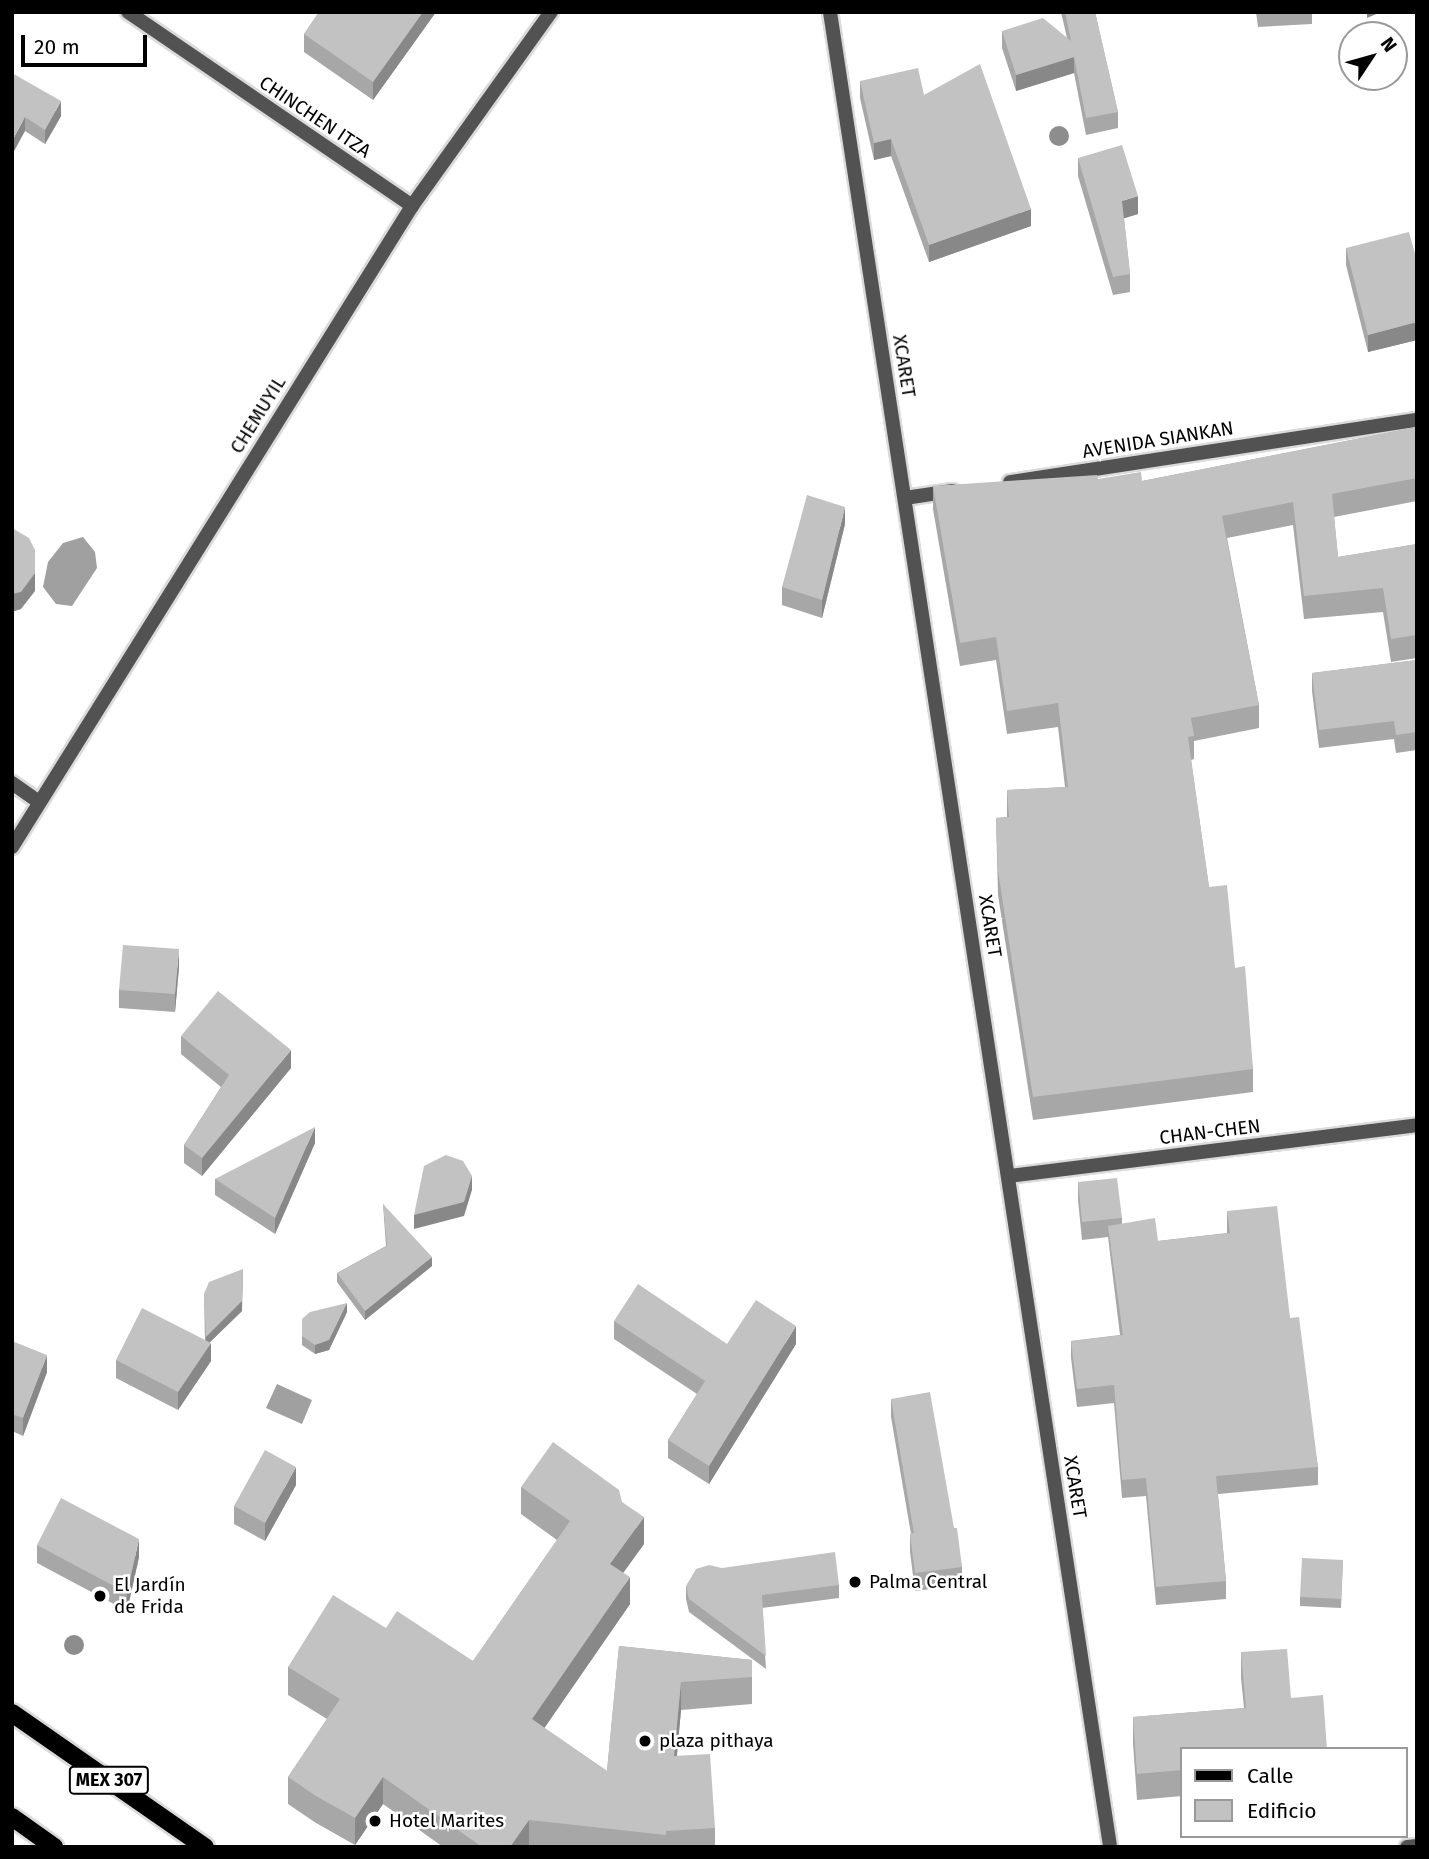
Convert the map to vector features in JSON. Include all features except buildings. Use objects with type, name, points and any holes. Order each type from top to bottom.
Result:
[{"type":"main road","name":"MEX 307","points":[[12,1713],[205,1847]]},
{"type":"main road","points":[[12,1817],[54,1847]]},
{"type":"street","name":"CHINCHEN ITZA","points":[[128,12],[412,206]]},
{"type":"street","name":"CHEMUYIL","points":[[12,847],[412,206],[551,12]]},
{"type":"street","name":"XCARET","points":[[830,12],[1110,1847]]},
{"type":"street","name":"AVENIDA SIANKAN","points":[[999,484],[1417,420]]},
{"type":"street","points":[[905,498],[972,488]]},
{"type":"street","points":[[12,783],[39,802]]},
{"type":"street","name":"CHAN-CHEN","points":[[1009,1176],[1417,1125]]},
{"type":"street","points":[[1407,1847],[1417,1846]]},
{"type":"shaded area","points":[[83,537],[95,552],[97,568],[72,606],[56,604],[43,587],[48,562],[63,543]]},
{"type":"shaded area","points":[[277,1384],[312,1400],[302,1424],[266,1408]]},
{"type":"place","name":"Palma Central","points":[[855,1582]]},
{"type":"place","name":"El Jardín de Frida","points":[[100,1596]]},
{"type":"place","name":"plaza pithaya","points":[[645,1741]]},
{"type":"place","name":"Hotel Marites","points":[[375,1821]]}]
